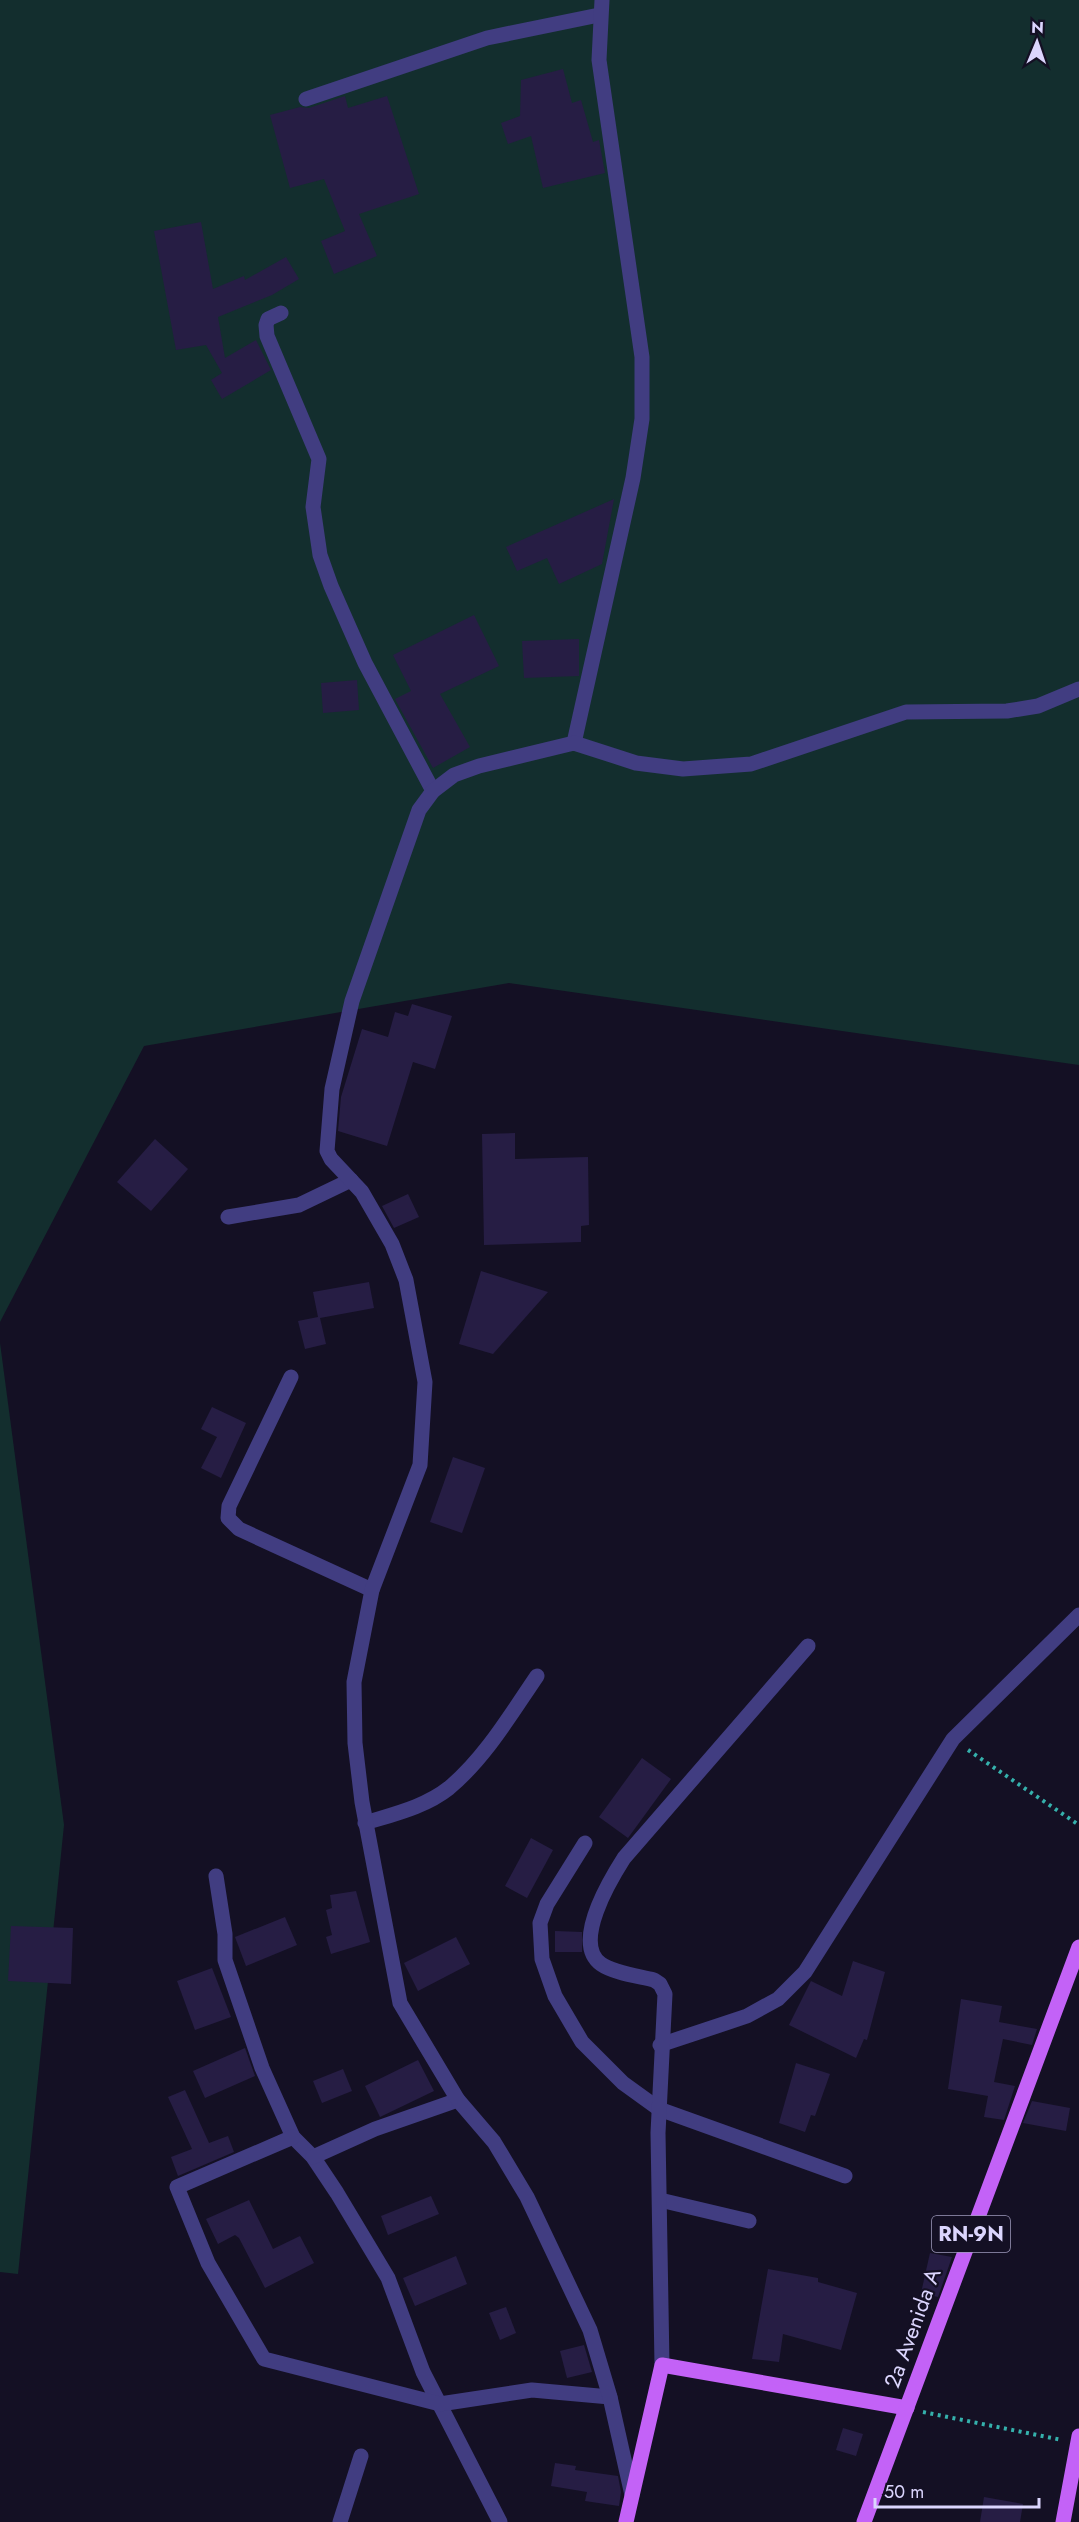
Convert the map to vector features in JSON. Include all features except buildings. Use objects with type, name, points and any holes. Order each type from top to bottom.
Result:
[{"type":"main road","name":"2a Avenida A","points":[[864,2522],[1079,1947]]},
{"type":"main road","points":[[626,2522],[662,2364],[907,2408]]},
{"type":"main road","points":[[1063,2522],[1078,2441]]},
{"type":"street","points":[[306,99],[487,38],[601,8],[599,60],[638,325],[644,389],[635,468],[574,743]]},
{"type":"street","points":[[281,313],[268,319],[267,336],[319,459],[320,470],[313,507],[320,555],[365,663],[433,791]]},
{"type":"street","points":[[632,2495],[610,2397],[590,2330],[528,2198],[494,2142],[458,2100],[400,2003],[365,1823],[355,1743],[354,1682],[372,1590],[420,1465],[425,1382],[406,1280],[382,1224],[368,1201],[331,1159],[327,1151],[332,1089],[352,1001],[388,903],[414,820],[433,791],[454,775],[574,743],[636,764],[683,769],[751,764],[906,712],[1007,711],[1038,706],[1079,689]]},
{"type":"street","points":[[228,1217],[299,1205],[351,1180]]},
{"type":"street","points":[[291,1377],[229,1506],[228,1518],[239,1529],[372,1590]]},
{"type":"street","points":[[660,2045],[747,2016],[778,1999],[805,1972],[953,1739],[1079,1615]]},
{"type":"street","points":[[662,2364],[659,2109],[663,1989],[654,1980],[609,1968],[597,1960],[590,1941],[598,1908],[624,1858],[808,1646]]},
{"type":"street","points":[[365,1823],[417,1807],[449,1788],[501,1729],[537,1676]]},
{"type":"street","points":[[585,1843],[547,1904],[540,1923],[542,1959],[555,1996],[582,2042],[623,2084],[659,2109],[845,2176]]},
{"type":"street","points":[[216,1876],[225,1934],[225,1960],[255,2049],[293,2137],[313,2157],[388,2278],[423,2373],[500,2522]]},
{"type":"street","points":[[313,2157],[375,2129],[458,2100]]},
{"type":"street","points":[[293,2137],[177,2187],[208,2263],[264,2359],[440,2404],[532,2390],[610,2397]]},
{"type":"street","points":[[660,2200],[749,2221]]},
{"type":"street","points":[[340,2522],[361,2456]]},
{"type":"path","points":[[953,1739],[1079,1826]]},
{"type":"path","points":[[907,2408],[1078,2441]]},
{"type":"green space","points":[[0,0],[1079,0],[1079,1065],[509,983],[144,1046],[0,1322]]},
{"type":"green space","points":[[0,1343],[64,1825],[18,2274],[0,2272]]}]
